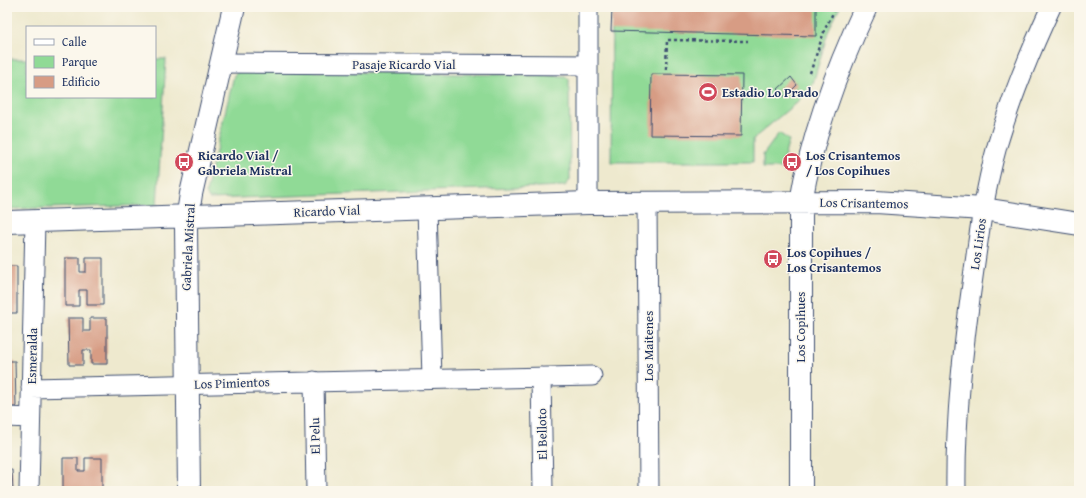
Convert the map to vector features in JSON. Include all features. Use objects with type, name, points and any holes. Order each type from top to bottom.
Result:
[{"type":"street","name":"Gabriela Mistral","points":[[190,491],[186,254],[188,215],[234,7]]},
{"type":"street","points":[[588,7],[588,203]]},
{"type":"street","name":"Los Copihues","points":[[801,491],[801,202],[809,158],[817,132],[842,63],[866,7]]},
{"type":"street","name":"Los Lirios","points":[[956,491],[955,456],[959,382],[983,209],[997,146],[1008,113],[1050,7]]},
{"type":"street","name":"Pasaje Ricardo Vial","points":[[221,63],[588,65]]},
{"type":"street","name":"Los Crisantemos","points":[[647,202],[892,202],[983,209],[1079,224]]},
{"type":"street","name":"Ricardo Vial","points":[[7,222],[188,215],[647,202]]},
{"type":"street","name":"Los Maitenes","points":[[647,202],[649,491]]},
{"type":"street","points":[[427,208],[432,379]]},
{"type":"street","name":"Esmeralda","points":[[29,491],[35,221]]},
{"type":"street","name":"Los Pimientos","points":[[31,388],[592,376]]},
{"type":"street","name":"El Belloto","points":[[541,377],[543,491]]},
{"type":"street","name":"El Pelu","points":[[314,381],[316,491]]},
{"type":"street","points":[[7,418],[30,418]]},
{"type":"path","points":[[810,73],[825,28],[836,7]]},
{"type":"path","points":[[666,69],[667,40],[748,41]]},
{"type":"green space","name":"Estadio Lo Prado","points":[[612,7],[840,7],[828,32],[813,83],[797,102],[753,139],[753,162],[611,162]]},
{"type":"green space","points":[[7,59],[26,59],[26,98],[156,98],[156,59],[166,59],[157,205],[7,209]]},
{"type":"green space","points":[[240,70],[565,76],[569,79],[570,180],[565,186],[209,199],[206,193],[234,75]]},
{"type":"green space","points":[[779,133],[789,140],[781,168],[763,168],[763,155]]},
{"type":"building","points":[[612,7],[816,7],[816,36],[611,31]]},
{"type":"building","points":[[651,74],[742,75],[741,136],[650,135]]},
{"type":"building","points":[[791,77],[797,85],[785,97],[778,89]]},
{"type":"building","points":[[65,258],[80,258],[80,272],[86,272],[86,258],[103,258],[103,305],[87,305],[87,290],[79,290],[79,306],[65,306]]},
{"type":"building","points":[[7,266],[17,266],[17,313],[7,313]]},
{"type":"building","points":[[68,318],[83,318],[83,331],[90,331],[90,318],[107,318],[107,364],[91,364],[91,350],[83,350],[83,365],[69,365]]},
{"type":"building","points":[[7,361],[15,361],[16,407],[7,407]]},
{"type":"building","points":[[63,458],[78,458],[78,471],[85,471],[85,458],[102,458],[102,491],[63,491]]},
{"type":"building","points":[[7,470],[12,470],[13,491],[7,491]]},
{"type":"place","name":"Estadio Lo Prado","points":[[708,92]]},
{"type":"place","name":"Ricardo Vial / Gabriela Mistral","points":[[184,162]]},
{"type":"place","name":"Los Crisantemos / Los Copihues","points":[[792,162]]},
{"type":"place","name":"Los Copihues / Los Crisantemos","points":[[773,259]]}]
